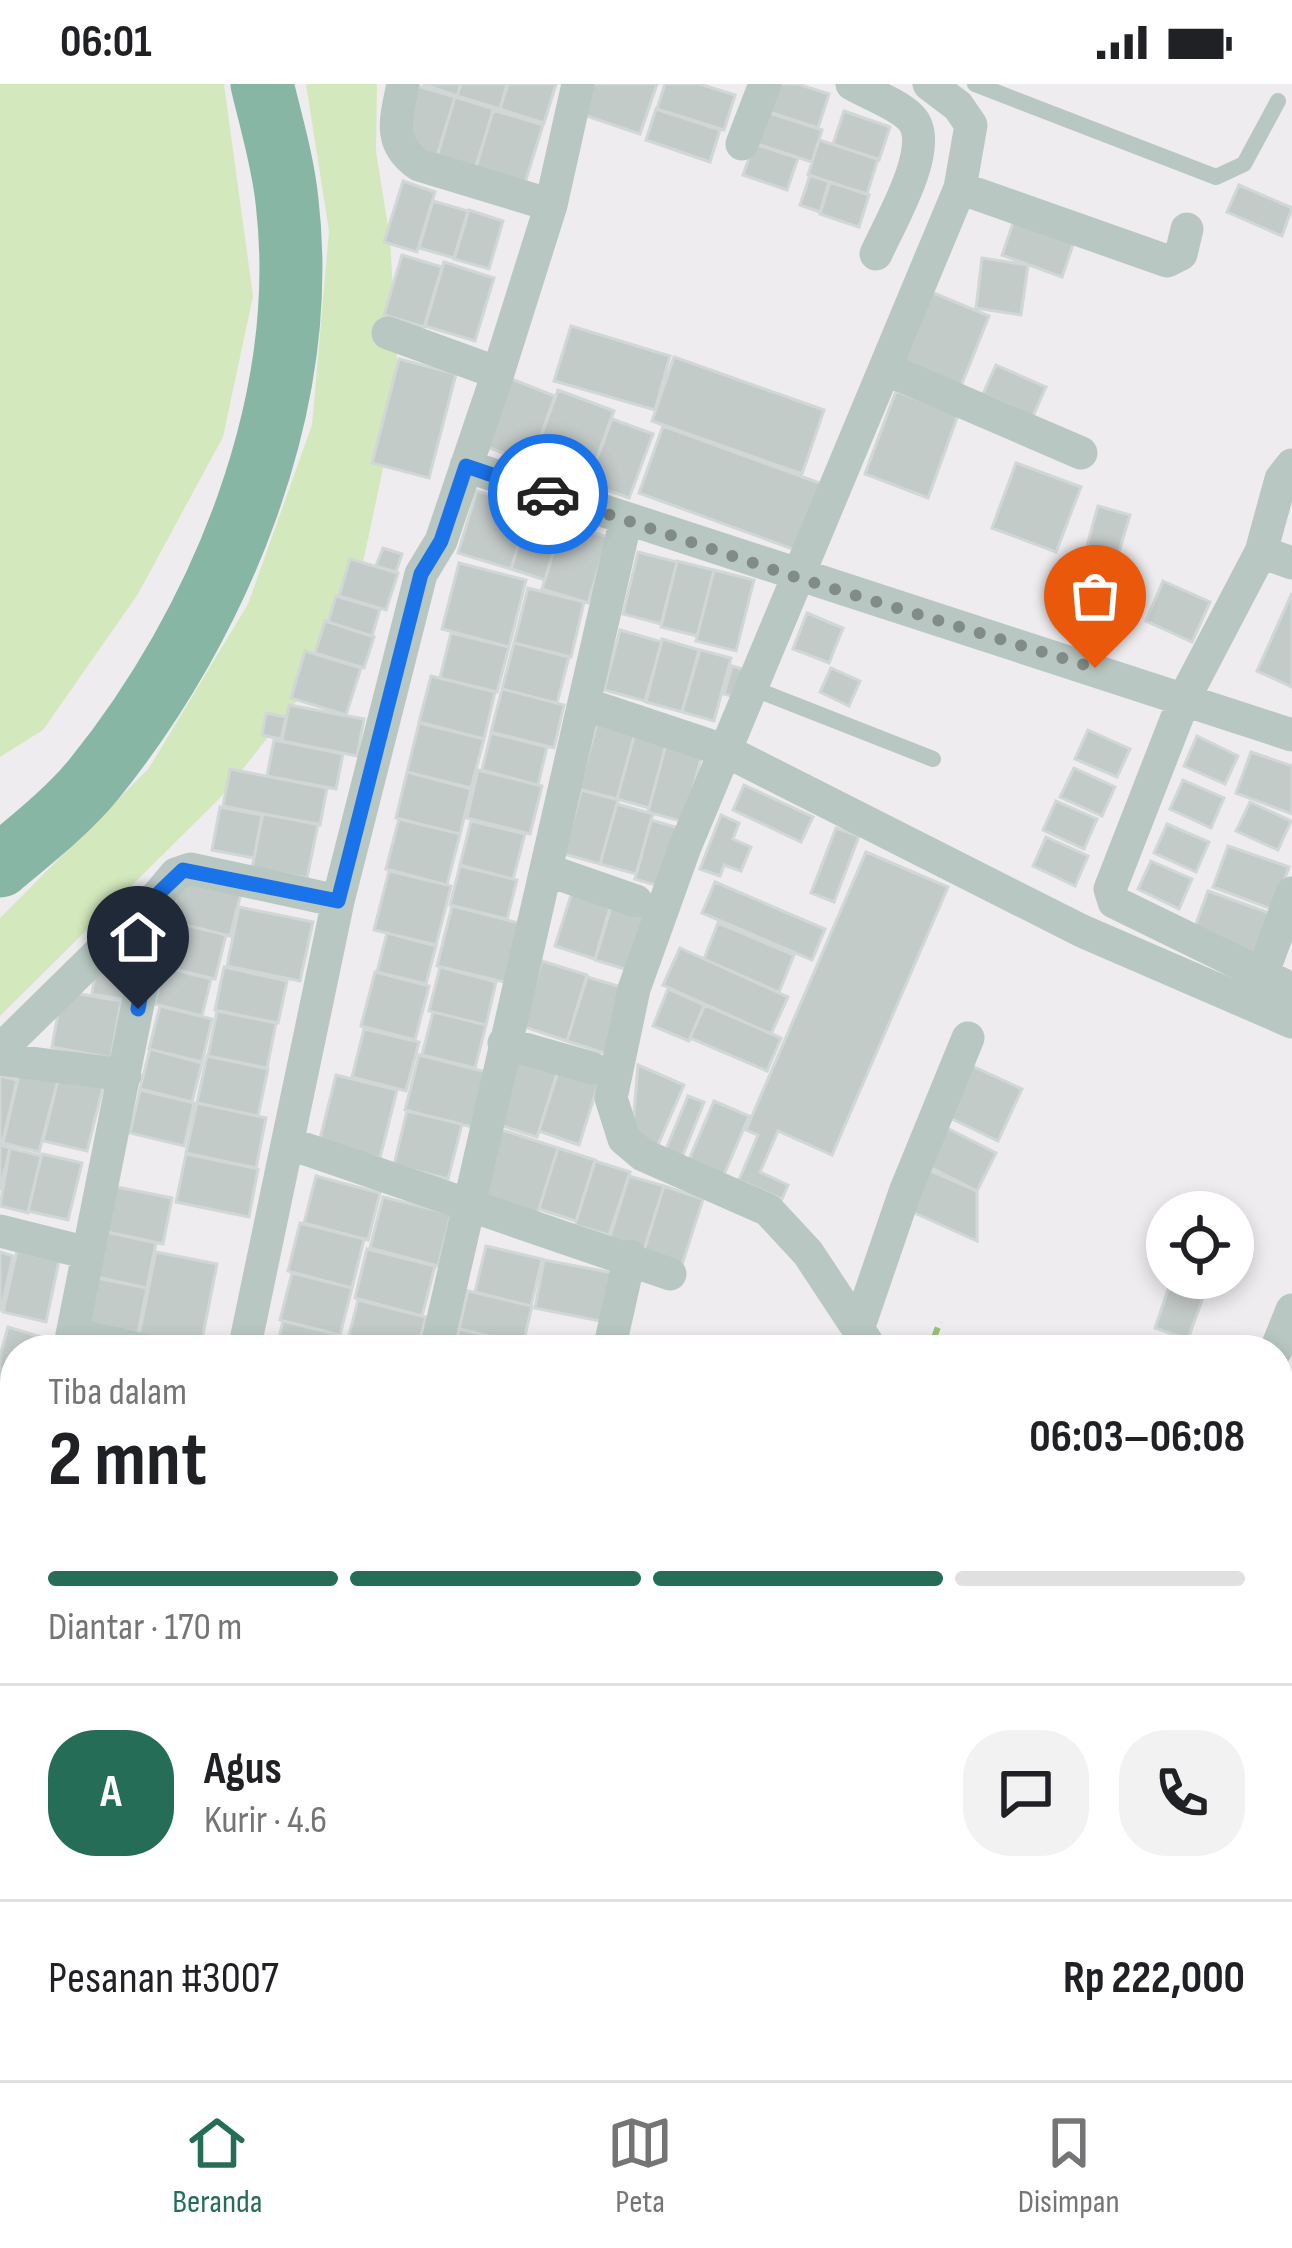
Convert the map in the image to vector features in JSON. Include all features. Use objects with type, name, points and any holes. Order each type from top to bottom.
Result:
[{"type":"highway","points":[[0,866],[93,781],[139,712],[235,542],[273,421],[287,326],[288,202],[262,84]]},
{"type":"highway","points":[[0,826],[139,712]]},
{"type":"street","points":[[403,84],[394,129],[401,153],[419,165],[551,205]]},
{"type":"street","points":[[247,1335],[338,901],[421,574],[441,541],[498,374],[551,205],[578,84]]},
{"type":"street","points":[[742,144],[765,84]]},
{"type":"street","points":[[852,84],[911,118],[921,137],[918,160],[876,254]]},
{"type":"street","points":[[862,1335],[808,1253],[768,1210],[643,1155],[624,1139],[615,1121],[614,1072],[634,989],[726,751],[960,188],[971,125],[967,91],[928,84]]},
{"type":"street","points":[[960,188],[1167,261],[1180,254],[1187,229]]},
{"type":"street","points":[[388,333],[498,374]]},
{"type":"street","points":[[886,369],[1081,453]]},
{"type":"street","points":[[1292,465],[1281,479],[1276,558],[1185,697],[1111,896],[1277,982],[1292,893]]},
{"type":"street","points":[[466,466],[795,577],[1185,697],[1292,735]]},
{"type":"street","points":[[439,1335],[626,519]]},
{"type":"street","points":[[585,704],[726,751],[1082,931],[1292,1022]]},
{"type":"street","points":[[0,1050],[176,874],[191,869],[338,901]]},
{"type":"street","points":[[547,870],[636,901]]},
{"type":"street","points":[[71,1335],[160,892]]},
{"type":"street","points":[[866,1335],[905,1192],[968,1038]]},
{"type":"street","points":[[504,1043],[592,1069]]},
{"type":"street","points":[[0,1060],[125,1075]]},
{"type":"street","points":[[288,1143],[470,1201],[670,1274]]},
{"type":"street","points":[[0,1231],[88,1253]]},
{"type":"street","points":[[612,1335],[630,1256]]},
{"type":"lane","points":[[967,91],[1216,177],[1244,164],[1278,101]]},
{"type":"lane","points":[[752,688],[933,759]]},
{"type":"path","points":[[935,1335],[940,1322]]},
{"type":"green space","points":[[0,84],[224,84],[253,296],[223,437],[138,594],[43,730],[0,757]]},
{"type":"green space","points":[[306,84],[377,84],[376,151],[390,239],[399,393],[361,572],[299,698],[220,798],[0,1016],[0,918],[149,768],[248,604],[312,425],[329,231]]},
{"type":"building","points":[[423,84],[461,84],[457,96]]},
{"type":"building","points":[[461,84],[507,84],[500,109],[457,96]]},
{"type":"building","points":[[508,84],[556,84],[544,123],[500,109]]},
{"type":"building","points":[[588,84],[657,84],[640,134],[578,113]]},
{"type":"building","points":[[665,84],[700,84],[735,95],[724,130],[657,109]]},
{"type":"building","points":[[775,84],[798,84],[829,94],[818,128],[766,111]]},
{"type":"building","points":[[418,86],[455,97],[437,156],[400,145]]},
{"type":"building","points":[[455,97],[494,109],[474,172],[436,160]]},
{"type":"building","points":[[656,109],[720,130],[710,162],[646,140]]},
{"type":"building","points":[[493,110],[543,125],[524,186],[475,171]]},
{"type":"building","points":[[764,111],[822,130],[812,162],[754,143]]},
{"type":"building","points":[[844,111],[890,127],[879,160],[833,144]]},
{"type":"building","points":[[819,140],[878,159],[867,194],[808,175]]},
{"type":"building","points":[[754,144],[798,158],[787,190],[743,175]]},
{"type":"building","points":[[810,175],[829,182],[820,212],[800,205]]},
{"type":"building","points":[[403,181],[435,192],[417,252],[384,242]]},
{"type":"building","points":[[830,182],[869,195],[859,227],[820,214]]},
{"type":"building","points":[[1239,185],[1292,208],[1282,236],[1227,212]]},
{"type":"building","points":[[433,201],[468,211],[454,258],[419,248]]},
{"type":"building","points":[[469,210],[503,221],[489,269],[454,259]]},
{"type":"building","points":[[1017,212],[1077,233],[1062,277],[1002,255]]},
{"type":"building","points":[[402,255],[442,267],[424,327],[384,315]]},
{"type":"building","points":[[982,258],[1028,265],[1021,315],[976,308]]},
{"type":"building","points":[[444,262],[494,278],[475,341],[425,326]]},
{"type":"building","points":[[929,291],[989,316],[959,391],[898,366]]},
{"type":"building","points":[[571,326],[670,356],[655,410],[554,381]]},
{"type":"building","points":[[674,357],[824,410],[802,474],[652,421]]},
{"type":"building","points":[[399,359],[456,374],[429,478],[372,463]]},
{"type":"building","points":[[996,365],[1046,387],[1033,416],[983,394]]},
{"type":"building","points":[[509,378],[555,396],[531,463],[484,446]]},
{"type":"building","points":[[558,390],[614,411],[587,485],[531,464]]},
{"type":"building","points":[[896,391],[958,415],[928,498],[865,474]]},
{"type":"building","points":[[612,419],[653,434],[629,498],[588,483]]},
{"type":"building","points":[[663,426],[825,485],[801,552],[639,493]]},
{"type":"building","points":[[1016,463],[1081,487],[1056,552],[992,528]]},
{"type":"building","points":[[477,491],[530,507],[511,569],[458,553]]},
{"type":"building","points":[[1098,506],[1130,515],[1116,562],[1085,553]]},
{"type":"building","points":[[530,507],[564,517],[545,580],[511,569]]},
{"type":"building","points":[[562,523],[608,537],[588,603],[542,589]]},
{"type":"building","points":[[383,548],[402,554],[396,572],[376,566]]},
{"type":"building","points":[[638,552],[677,562],[661,624],[623,614]]},
{"type":"building","points":[[350,559],[398,573],[386,610],[339,596]]},
{"type":"building","points":[[677,561],[714,570],[697,636],[661,627]]},
{"type":"building","points":[[459,563],[526,580],[509,647],[442,629]]},
{"type":"building","points":[[714,570],[754,580],[736,651],[696,641]]},
{"type":"building","points":[[1163,581],[1210,602],[1192,642],[1146,621]]},
{"type":"building","points":[[528,588],[584,602],[571,657],[514,643]]},
{"type":"building","points":[[1292,593],[1292,687],[1257,671]]},
{"type":"building","points":[[336,596],[380,609],[372,636],[328,622]]},
{"type":"building","points":[[807,613],[843,628],[829,663],[793,649]]},
{"type":"building","points":[[325,621],[374,637],[364,668],[315,653]]},
{"type":"building","points":[[620,630],[662,642],[645,701],[604,690]]},
{"type":"building","points":[[451,633],[509,647],[497,692],[440,678]]},
{"type":"building","points":[[662,639],[699,650],[682,712],[646,702]]},
{"type":"building","points":[[514,643],[569,657],[557,703],[502,689]]},
{"type":"building","points":[[700,650],[731,658],[714,721],[682,712]]},
{"type":"building","points":[[305,651],[361,668],[346,715],[291,698]]},
{"type":"building","points":[[732,666],[753,672],[746,700],[724,694]]},
{"type":"building","points":[[831,668],[860,681],[849,706],[820,692]]},
{"type":"building","points":[[431,676],[495,692],[484,739],[419,722]]},
{"type":"building","points":[[502,689],[564,705],[554,748],[491,732]]},
{"type":"building","points":[[289,705],[364,719],[357,756],[282,741]]},
{"type":"building","points":[[266,713],[286,717],[281,739],[262,735]]},
{"type":"building","points":[[419,723],[484,739],[471,788],[407,772]]},
{"type":"building","points":[[597,723],[635,733],[617,799],[579,789]]},
{"type":"building","points":[[1088,730],[1130,749],[1117,777],[1075,759]]},
{"type":"building","points":[[635,732],[667,741],[649,808],[617,799]]},
{"type":"building","points":[[491,733],[547,747],[538,785],[482,770]]},
{"type":"building","points":[[1197,736],[1238,756],[1225,784],[1184,766]]},
{"type":"building","points":[[274,740],[343,754],[336,789],[267,776]]},
{"type":"building","points":[[667,741],[703,751],[684,822],[648,812]]},
{"type":"building","points":[[1251,752],[1292,766],[1292,814],[1236,793]]},
{"type":"building","points":[[1074,768],[1115,787],[1102,816],[1060,797]]},
{"type":"building","points":[[230,769],[327,788],[320,825],[223,806]]},
{"type":"building","points":[[478,770],[542,786],[530,834],[467,818]]},
{"type":"building","points":[[407,772],[471,789],[460,834],[396,818]]},
{"type":"building","points":[[1183,780],[1224,798],[1211,828],[1170,809]]},
{"type":"building","points":[[744,785],[813,817],[801,842],[733,810]]},
{"type":"building","points":[[581,790],[618,800],[600,864],[564,854]]},
{"type":"building","points":[[1056,801],[1097,819],[1084,849],[1043,830]]},
{"type":"building","points":[[1250,802],[1291,821],[1278,850],[1236,831]]},
{"type":"building","points":[[617,804],[653,814],[636,874],[600,864]]},
{"type":"building","points":[[220,807],[262,815],[254,858],[212,850]]},
{"type":"building","points":[[263,814],[318,824],[307,878],[252,868]]},
{"type":"building","points":[[721,815],[739,823],[733,839],[751,847],[741,871],[724,865],[720,876],[700,869]]},
{"type":"building","points":[[399,819],[460,834],[447,885],[386,869]]},
{"type":"building","points":[[651,820],[682,829],[666,888],[635,879]]},
{"type":"building","points":[[471,821],[525,834],[513,879],[460,865]]},
{"type":"building","points":[[1167,824],[1209,842],[1196,872],[1154,853]]},
{"type":"building","points":[[836,828],[859,836],[834,902],[811,893]]},
{"type":"building","points":[[1046,837],[1088,856],[1075,886],[1033,866]]},
{"type":"building","points":[[1228,846],[1289,867],[1274,910],[1213,887]]},
{"type":"building","points":[[866,852],[948,887],[832,1155],[778,1131],[760,1172],[788,1185],[782,1199],[739,1180],[758,1135],[746,1130]]},
{"type":"building","points":[[1151,861],[1192,879],[1179,909],[1138,889]]},
{"type":"building","points":[[460,866],[517,880],[507,919],[450,905]]},
{"type":"building","points":[[389,871],[451,886],[436,945],[374,930]]},
{"type":"building","points":[[181,878],[241,893],[230,936],[170,921]]},
{"type":"building","points":[[715,882],[825,929],[812,960],[702,913]]},
{"type":"building","points":[[1208,891],[1269,913],[1254,954],[1193,932]]},
{"type":"building","points":[[572,892],[611,904],[595,959],[555,946]]},
{"type":"building","points":[[612,904],[651,917],[634,972],[595,960]]},
{"type":"building","points":[[452,906],[523,924],[508,983],[437,966]]},
{"type":"building","points":[[239,907],[313,922],[300,981],[227,966]]},
{"type":"building","points":[[161,919],[226,935],[215,979],[150,963]]},
{"type":"building","points":[[718,923],[794,955],[779,992],[704,959]]},
{"type":"building","points":[[387,933],[436,946],[426,984],[377,972]]},
{"type":"building","points":[[680,948],[788,997],[771,1034],[663,985]]},
{"type":"building","points":[[542,961],[587,975],[567,1041],[522,1026]]},
{"type":"building","points":[[96,965],[131,971],[126,1000],[92,994]]},
{"type":"building","points":[[164,967],[211,979],[202,1016],[155,1004]]},
{"type":"building","points":[[224,967],[287,981],[278,1023],[215,1010]]},
{"type":"building","points":[[440,967],[496,982],[486,1025],[429,1011]]},
{"type":"building","points":[[375,972],[429,986],[415,1040],[361,1026]]},
{"type":"building","points":[[587,977],[628,989],[607,1054],[567,1041]]},
{"type":"building","points":[[668,989],[704,1005],[689,1041],[653,1026]]},
{"type":"building","points":[[62,991],[121,1001],[111,1058],[52,1047]]},
{"type":"building","points":[[705,1005],[781,1038],[767,1071],[690,1038]]},
{"type":"building","points":[[160,1006],[212,1019],[202,1062],[149,1049]]},
{"type":"building","points":[[217,1011],[276,1023],[267,1068],[208,1056]]},
{"type":"building","points":[[433,1012],[486,1025],[475,1068],[422,1055]]},
{"type":"building","points":[[364,1029],[419,1042],[406,1091],[352,1077]]},
{"type":"building","points":[[150,1049],[202,1063],[192,1102],[140,1089]]},
{"type":"building","points":[[520,1051],[560,1064],[537,1137],[497,1124]]},
{"type":"building","points":[[419,1055],[486,1072],[472,1127],[405,1110]]},
{"type":"building","points":[[207,1056],[268,1069],[258,1116],[197,1103]]},
{"type":"building","points":[[638,1065],[684,1085],[657,1147],[632,1136]]},
{"type":"building","points":[[970,1065],[1022,1089],[998,1141],[946,1116]]},
{"type":"building","points":[[559,1069],[599,1082],[579,1145],[539,1131]]},
{"type":"building","points":[[20,1071],[58,1080],[39,1152],[3,1143]]},
{"type":"building","points":[[336,1075],[397,1090],[380,1158],[319,1143]]},
{"type":"building","points":[[0,1076],[17,1080],[2,1144],[0,1143]]},
{"type":"building","points":[[59,1076],[103,1087],[87,1151],[43,1141]]},
{"type":"building","points":[[140,1090],[194,1103],[184,1146],[130,1133]]},
{"type":"building","points":[[688,1096],[704,1102],[681,1160],[664,1154]]},
{"type":"building","points":[[714,1101],[749,1116],[723,1177],[688,1162]]},
{"type":"building","points":[[197,1103],[266,1118],[256,1168],[186,1153]]},
{"type":"building","points":[[407,1111],[462,1124],[448,1179],[394,1165]]},
{"type":"building","points":[[945,1127],[996,1153],[977,1191],[926,1165]]},
{"type":"building","points":[[502,1130],[558,1148],[537,1215],[481,1197]]},
{"type":"building","points":[[0,1145],[10,1148],[0,1190]]},
{"type":"building","points":[[10,1148],[41,1156],[28,1213],[0,1206]]},
{"type":"building","points":[[558,1148],[595,1160],[576,1221],[539,1209]]},
{"type":"building","points":[[42,1154],[82,1163],[68,1220],[28,1211]]},
{"type":"building","points":[[186,1154],[258,1169],[249,1217],[176,1202]]},
{"type":"building","points":[[595,1161],[630,1172],[609,1235],[575,1225]]},
{"type":"building","points":[[924,1168],[977,1191],[977,1241],[906,1209]]},
{"type":"building","points":[[316,1176],[380,1193],[368,1240],[304,1223]]},
{"type":"building","points":[[629,1176],[664,1186],[644,1251],[609,1240]]},
{"type":"building","points":[[112,1186],[172,1198],[163,1244],[103,1231]]},
{"type":"building","points":[[664,1186],[703,1199],[681,1268],[642,1256]]},
{"type":"building","points":[[383,1197],[451,1214],[438,1266],[370,1248]]},
{"type":"building","points":[[300,1223],[364,1239],[352,1288],[288,1271]]},
{"type":"building","points":[[102,1231],[156,1243],[147,1288],[92,1276]]},
{"type":"building","points":[[486,1246],[542,1259],[531,1306],[475,1292]]},
{"type":"building","points":[[367,1249],[435,1266],[422,1316],[355,1298]]},
{"type":"building","points":[[17,1251],[59,1261],[46,1322],[3,1312]]},
{"type":"building","points":[[0,1252],[13,1256],[1,1310],[0,1310]]},
{"type":"building","points":[[156,1252],[217,1264],[203,1335],[139,1335]]},
{"type":"building","points":[[544,1260],[619,1274],[610,1323],[535,1308]]},
{"type":"building","points":[[292,1273],[352,1288],[340,1335],[280,1320]]},
{"type":"building","points":[[92,1277],[147,1288],[137,1335],[82,1326]]},
{"type":"building","points":[[468,1291],[532,1306],[525,1335],[485,1335],[459,1329]]},
{"type":"building","points":[[1165,1299],[1202,1299],[1189,1335],[1155,1328]]},
{"type":"building","points":[[358,1300],[426,1317],[421,1335],[349,1335]]},
{"type":"building","points":[[283,1321],[338,1335],[280,1335]]},
{"type":"building","points":[[8,1327],[34,1335],[6,1335]]},
{"type":"way so far","points":[[548,494],[795,577],[1095,668]]},
{"type":"route","points":[[138,1009],[160,892],[183,870],[338,901],[421,574],[441,541],[466,466],[548,494]]}]
